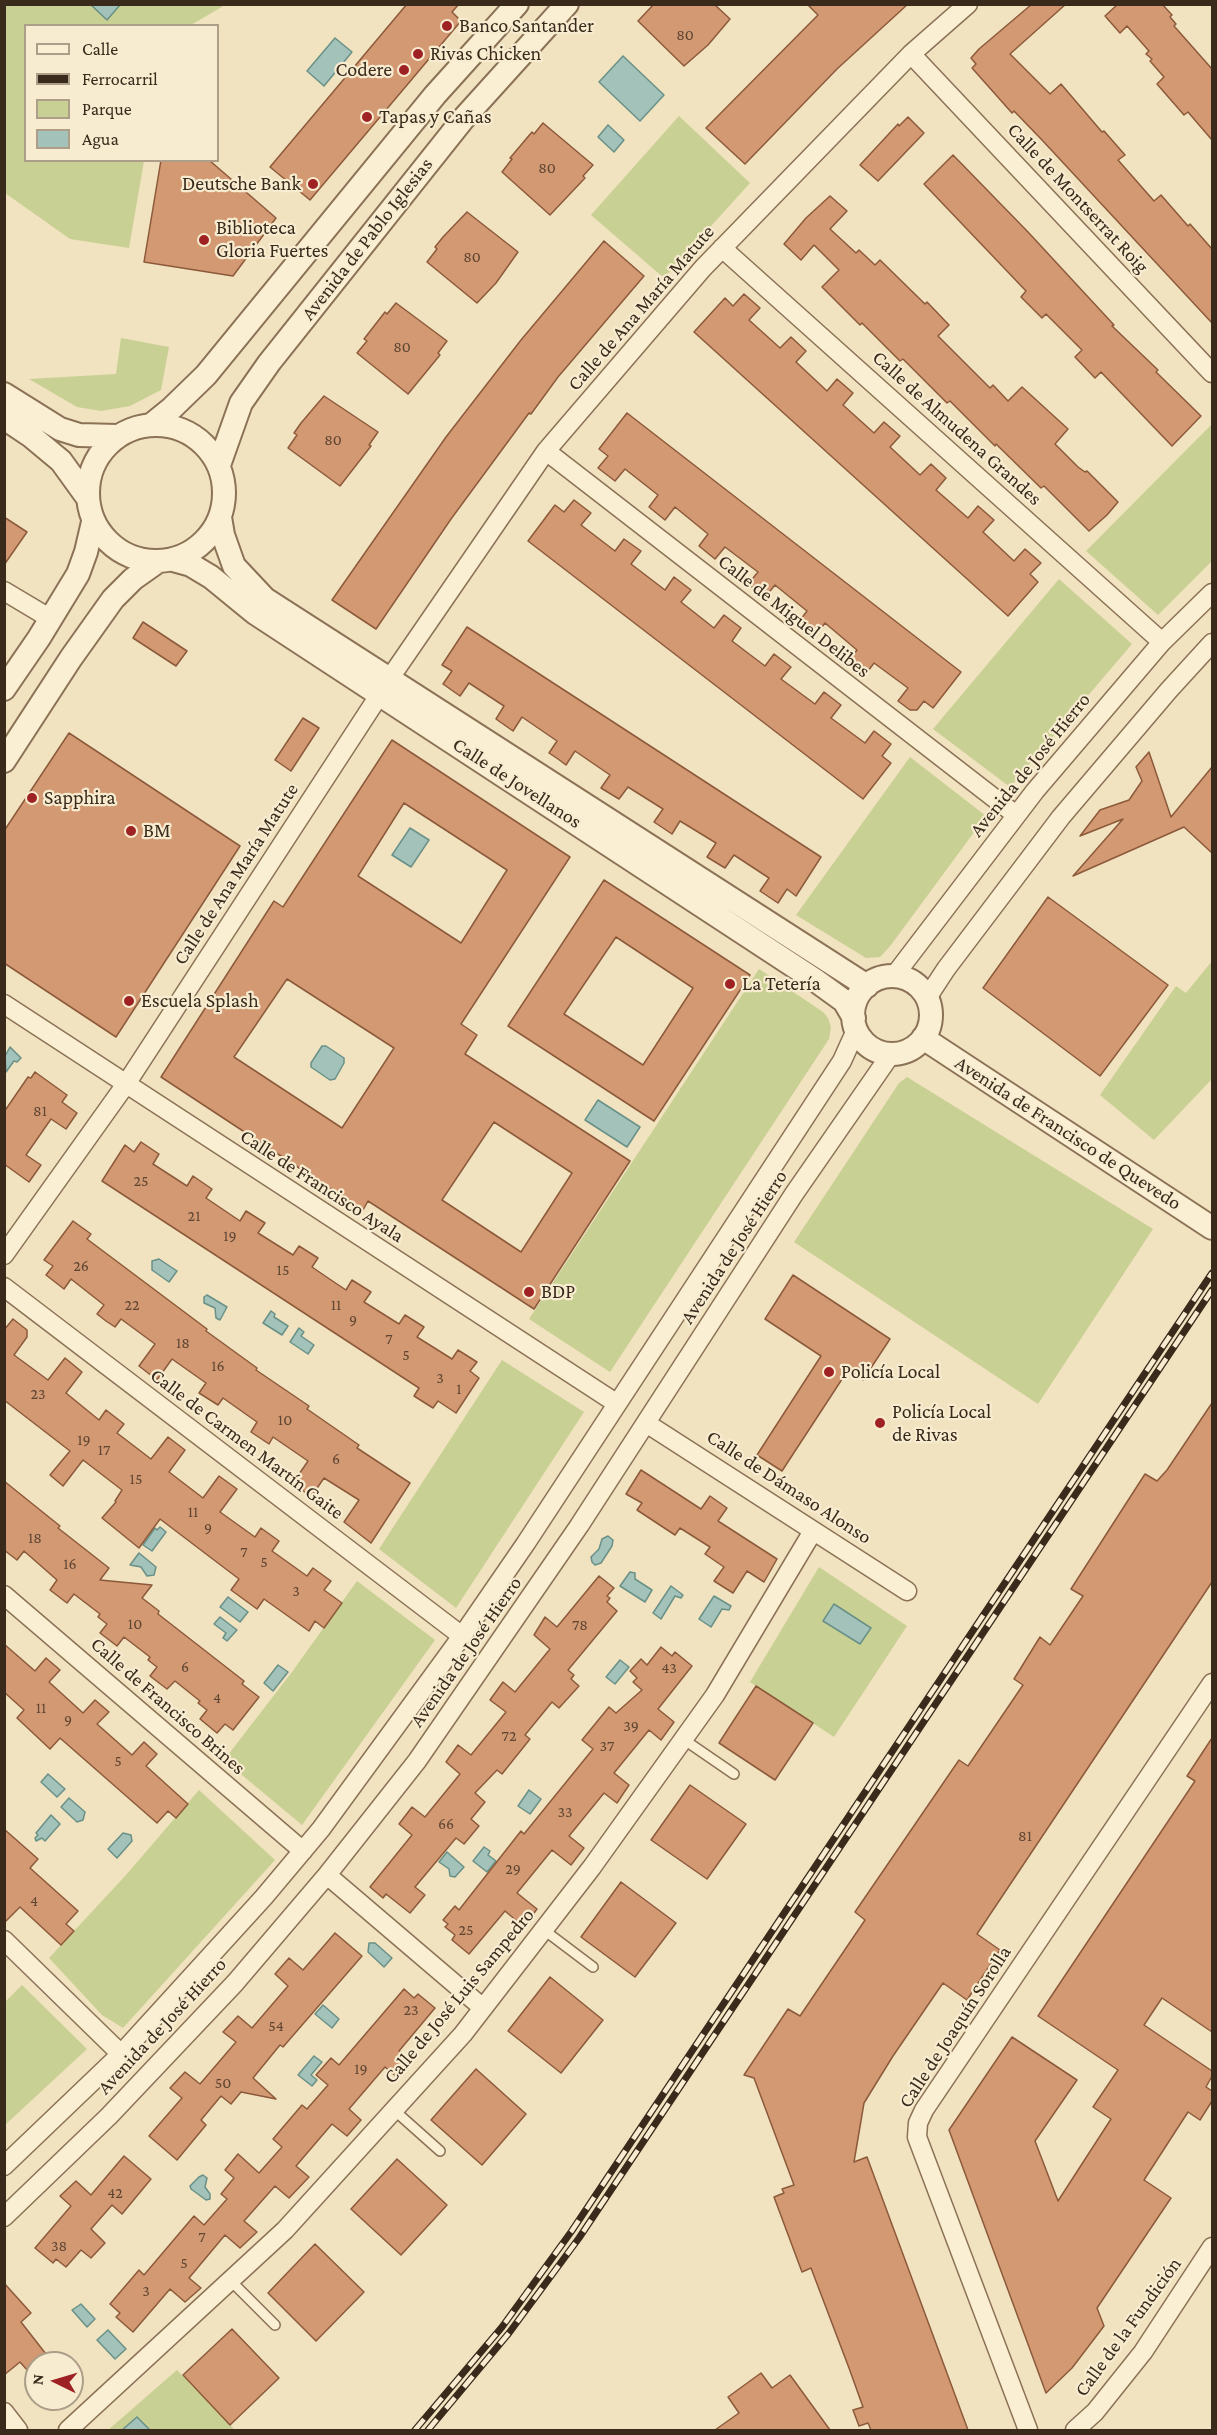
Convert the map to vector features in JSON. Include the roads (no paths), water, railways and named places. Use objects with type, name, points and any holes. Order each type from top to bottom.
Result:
[{"type":"street","name":"Avenida de Pablo Iglesias","points":[[219,465],[241,403],[269,363],[464,118],[567,4]]},
{"type":"street","name":"Calle de Ana María Matute","points":[[4,1254],[126,1084],[385,686],[546,451],[722,248],[911,54],[968,4]]},
{"type":"street","name":"Avenida de Pablo Iglesias","points":[[151,425],[206,375],[505,8]]},
{"type":"street","name":"Calle de Montserrat Roig","points":[[911,54],[1212,373]]},
{"type":"street","name":"Calle de Almudena Grandes","points":[[722,248],[1162,642]]},
{"type":"street","points":[[4,394],[60,429],[79,435],[118,436]]},
{"type":"street","points":[[4,418],[39,442],[61,461],[87,497],[93,522],[105,538],[123,553],[139,560],[165,561]]},
{"type":"street","points":[[4,761],[70,658],[113,599],[134,579],[165,561],[198,548],[214,529],[224,500],[224,483],[219,465],[210,450],[189,433],[166,425],[151,425],[129,430],[118,436],[102,451],[93,467],[87,497]]},
{"type":"street","name":"Calle de Miguel Delibes","points":[[546,451],[1016,816]]},
{"type":"street","name":"Calle de Jovellanos","points":[[220,517],[223,535],[234,566],[265,599],[385,686],[840,996],[855,1024]]},
{"type":"street","points":[[4,689],[78,574],[93,522]]},
{"type":"street","name":"Calle de Jovellanos","points":[[165,561],[191,565],[211,577],[255,613],[385,686],[867,986]]},
{"type":"street","points":[[4,591],[51,619]]},
{"type":"street","name":"Avenida de José Hierro","points":[[894,976],[1016,816],[1162,642],[1212,592]]},
{"type":"street","points":[[927,998],[946,969],[1061,817],[1212,643]]},
{"type":"street","points":[[894,976],[914,983],[927,998],[930,1022],[923,1038],[914,1048],[891,1054],[878,1051],[869,1046],[855,1024],[855,1005],[860,994],[877,980],[894,976]]},
{"type":"street","name":"Calle de Francisco Ayala","points":[[4,1004],[616,1403]]},
{"type":"street","name":"Avenida de José Hierro","points":[[4,2166],[121,2054],[303,1851],[462,1636],[526,1543],[842,1060],[855,1024]]},
{"type":"street","name":"Avenida de Francisco de Quevedo","points":[[923,1038],[1212,1228]]},
{"type":"street","name":"Avenida de José Hierro","points":[[4,2217],[109,2116],[235,1983],[327,1875],[417,1761],[490,1658],[794,1194],[891,1054]]},
{"type":"street","name":"Calle de Carmen Martín Gaite","points":[[4,1287],[462,1636]]},
{"type":"street","name":"Calle de Dámaso Alonso","points":[[646,1423],[907,1591]]},
{"type":"street","name":"Calle de José Luis Sampedro","points":[[68,2430],[285,2230],[483,2008],[592,1868],[715,1695],[813,1530]]},
{"type":"street","name":"Calle de Francisco Brines","points":[[4,1595],[303,1851]]},
{"type":"street","name":"Calle de Joaquín Sorolla","points":[[1028,2430],[917,2137],[918,2123],[924,2110],[1212,1683]]},
{"type":"street","points":[[327,1875],[483,2008]]},
{"type":"street","points":[[4,1940],[121,2054]]},
{"type":"street","name":"Calle de la Fundición","points":[[1075,2430],[1095,2412],[1143,2352],[1212,2247]]},
{"type":"street","points":[[4,2412],[18,2430]]},
{"type":"lane","points":[[683,1739],[734,1774]]},
{"type":"lane","points":[[544,1930],[593,1967]]},
{"type":"lane","points":[[394,2110],[440,2151]]},
{"type":"lane","points":[[230,2280],[275,2325]]},
{"type":"water","points":[[90,4],[120,4],[120,5],[107,20]]},
{"type":"water","points":[[335,38],[352,52],[324,86],[307,71]]},
{"type":"water","points":[[623,56],[664,95],[640,121],[599,82]]},
{"type":"water","points":[[608,125],[624,140],[614,152],[598,137]]},
{"type":"water","points":[[410,828],[429,840],[411,867],[392,855]]},
{"type":"water","points":[[322,1046],[326,1046],[344,1058],[344,1063],[335,1079],[330,1080],[311,1067],[311,1063]]},
{"type":"water","points":[[10,1047],[21,1058],[17,1062],[14,1061],[6,1072],[5,1056]]},
{"type":"water","points":[[598,1100],[640,1127],[627,1147],[585,1120]]},
{"type":"water","points":[[159,1259],[177,1271],[169,1282],[152,1270],[152,1261]]},
{"type":"water","points":[[207,1295],[227,1307],[220,1320],[216,1318],[215,1308],[204,1303],[204,1297]]},
{"type":"water","points":[[271,1311],[275,1314],[274,1317],[288,1326],[282,1335],[263,1323]]},
{"type":"water","points":[[299,1328],[304,1332],[301,1336],[314,1345],[308,1354],[290,1342]]},
{"type":"water","points":[[160,1527],[166,1532],[152,1551],[143,1545],[155,1528],[157,1530]]},
{"type":"water","points":[[608,1536],[613,1540],[612,1546],[601,1563],[595,1565],[591,1557],[599,1549],[602,1539]]},
{"type":"water","points":[[139,1553],[156,1567],[154,1575],[147,1576],[141,1567],[130,1565]]},
{"type":"water","points":[[630,1572],[635,1573],[635,1579],[652,1590],[645,1602],[620,1586]]},
{"type":"water","points":[[671,1586],[683,1595],[681,1598],[675,1596],[661,1619],[653,1613]]},
{"type":"water","points":[[714,1596],[731,1606],[729,1610],[722,1609],[711,1627],[699,1619]]},
{"type":"water","points":[[228,1597],[248,1612],[240,1622],[220,1607]]},
{"type":"water","points":[[834,1604],[871,1628],[860,1644],[823,1621]]},
{"type":"water","points":[[220,1617],[237,1630],[227,1641],[223,1638],[226,1633],[214,1624]]},
{"type":"water","points":[[620,1660],[629,1667],[615,1684],[606,1677]]},
{"type":"water","points":[[278,1665],[288,1672],[273,1691],[264,1683]]},
{"type":"water","points":[[48,1774],[65,1789],[57,1797],[41,1782]]},
{"type":"water","points":[[529,1790],[541,1799],[530,1814],[518,1806]]},
{"type":"water","points":[[69,1798],[85,1812],[83,1820],[77,1822],[61,1807]]},
{"type":"water","points":[[51,1815],[60,1824],[45,1841],[42,1838],[36,1841],[35,1838],[38,1835],[36,1833]]},
{"type":"water","points":[[123,1833],[131,1835],[132,1841],[117,1858],[108,1849]]},
{"type":"water","points":[[484,1847],[490,1851],[488,1855],[496,1861],[487,1872],[473,1861]]},
{"type":"water","points":[[447,1852],[464,1867],[455,1877],[450,1876],[449,1869],[439,1862]]},
{"type":"water","points":[[369,1943],[375,1943],[392,1958],[384,1967],[368,1952]]},
{"type":"water","points":[[323,2005],[339,2019],[332,2028],[315,2014]]},
{"type":"water","points":[[314,2056],[322,2062],[311,2075],[317,2080],[312,2086],[298,2075]]},
{"type":"water","points":[[203,2175],[207,2178],[205,2187],[210,2194],[210,2199],[206,2200],[190,2186]]},
{"type":"water","points":[[81,2304],[95,2319],[87,2327],[72,2310]]},
{"type":"water","points":[[108,2330],[126,2349],[115,2359],[97,2340]]},
{"type":"water","points":[[137,2417],[150,2430],[122,2430]]},
{"type":"railway","points":[[415,2430],[502,2327],[571,2232],[1212,1273]]},
{"type":"railway","points":[[428,2430],[509,2333],[579,2238],[1212,1290]]},
{"type":"place","name":"Banco Santander","points":[[447,26]]},
{"type":"place","name":"Rivas Chicken","points":[[418,54]]},
{"type":"place","name":"Codere","points":[[404,70]]},
{"type":"place","name":"Tapas y Cañas","points":[[367,117]]},
{"type":"place","name":"Deutsche Bank","points":[[313,184]]},
{"type":"place","name":"Biblioteca Gloria Fuertes","points":[[204,240]]},
{"type":"place","name":"Sapphira","points":[[32,798]]},
{"type":"place","name":"BM","points":[[131,831]]},
{"type":"place","name":"La Tetería","points":[[730,984]]},
{"type":"place","name":"Escuela Splash","points":[[129,1001]]},
{"type":"place","name":"BDP","points":[[529,1292]]},
{"type":"place","name":"Policía Local","points":[[829,1372]]},
{"type":"place","name":"Policía Local de Rivas","points":[[880,1423]]}]
